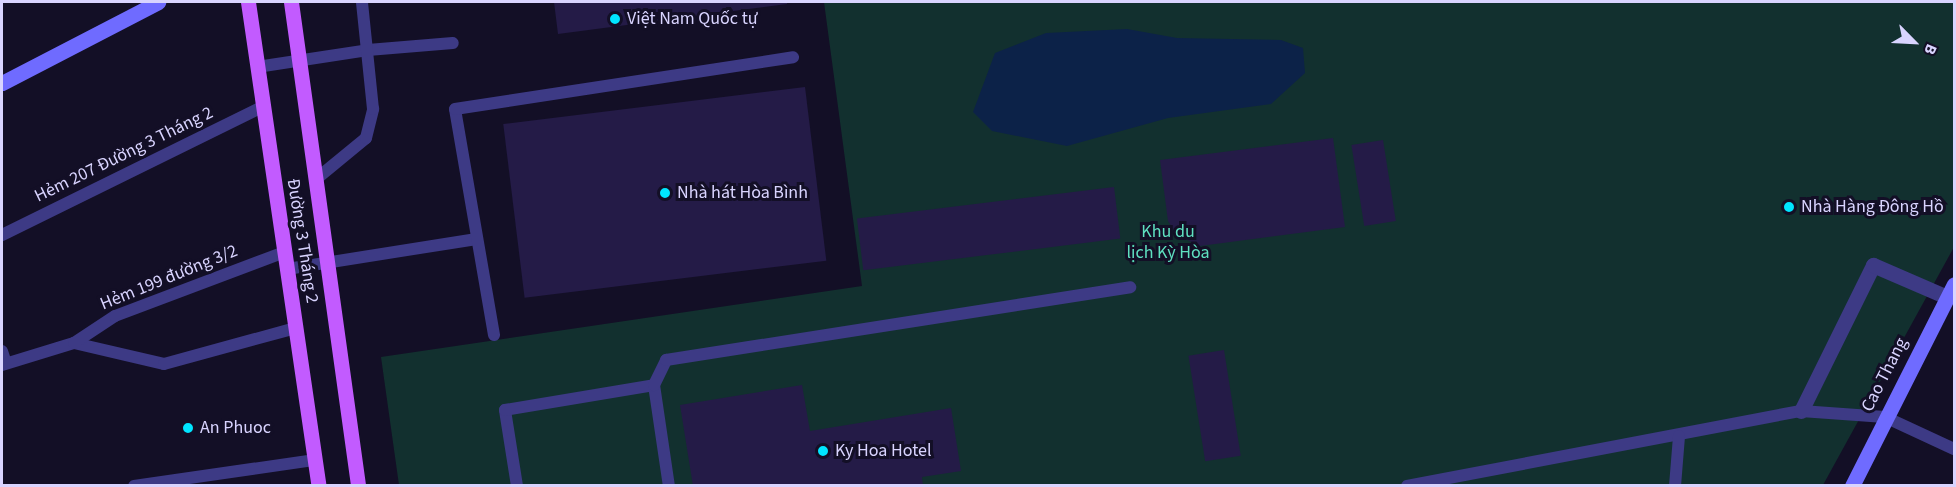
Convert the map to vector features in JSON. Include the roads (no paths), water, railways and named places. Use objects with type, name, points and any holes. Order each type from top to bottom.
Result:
[{"type":"main road","name":"Đường 3 Tháng 2","points":[[248,2],[319,486]]},
{"type":"main road","name":"Đường 3 Tháng 2","points":[[291,2],[358,486]]},
{"type":"street","points":[[2,83],[158,2]]},
{"type":"street","points":[[1801,411],[1873,265],[1951,290]]},
{"type":"street","name":"Cao Thang","points":[[1852,486],[1951,290]]},
{"type":"lane","points":[[315,180],[366,138],[373,109],[362,2]]},
{"type":"lane","points":[[256,68],[368,51],[453,44]]},
{"type":"lane","points":[[494,335],[455,109],[792,57]]},
{"type":"lane","name":"Hẻm 207 Đường 3 Tháng 2","points":[[2,235],[262,107]]},
{"type":"lane","points":[[287,269],[477,239]]},
{"type":"lane","name":"Hẻm 199 đường 3/2","points":[[4,364],[74,343],[115,316],[284,252]]},
{"type":"lane","points":[[669,486],[654,385],[666,360],[1130,287]]},
{"type":"lane","points":[[74,343],[164,364],[296,328]]},
{"type":"lane","points":[[2,351],[4,364]]},
{"type":"lane","points":[[517,486],[505,410],[654,385]]},
{"type":"lane","points":[[1407,486],[1450,481],[1801,411],[1885,417],[1954,449]]},
{"type":"lane","points":[[1675,486],[1679,436]]},
{"type":"lane","points":[[134,486],[315,460]]},
{"type":"water","points":[[1127,29],[1177,38],[1281,40],[1303,48],[1305,73],[1271,104],[1168,118],[1067,146],[992,131],[973,112],[995,53],[1046,33]]},
{"type":"place","name":"Việt Nam Quốc tự","points":[[615,19]]},
{"type":"place","name":"Nhà hát Hòa Bình","points":[[665,193]]},
{"type":"place","name":"Nhà Hàng Đông Hồ","points":[[1789,207]]},
{"type":"place","name":"An Phuoc","points":[[188,428]]},
{"type":"place","name":"Ky Hoa Hotel","points":[[823,451]]},
{"type":"park label","name":"Khu du lịch Kỳ Hòa","points":[[1168,243]]}]
